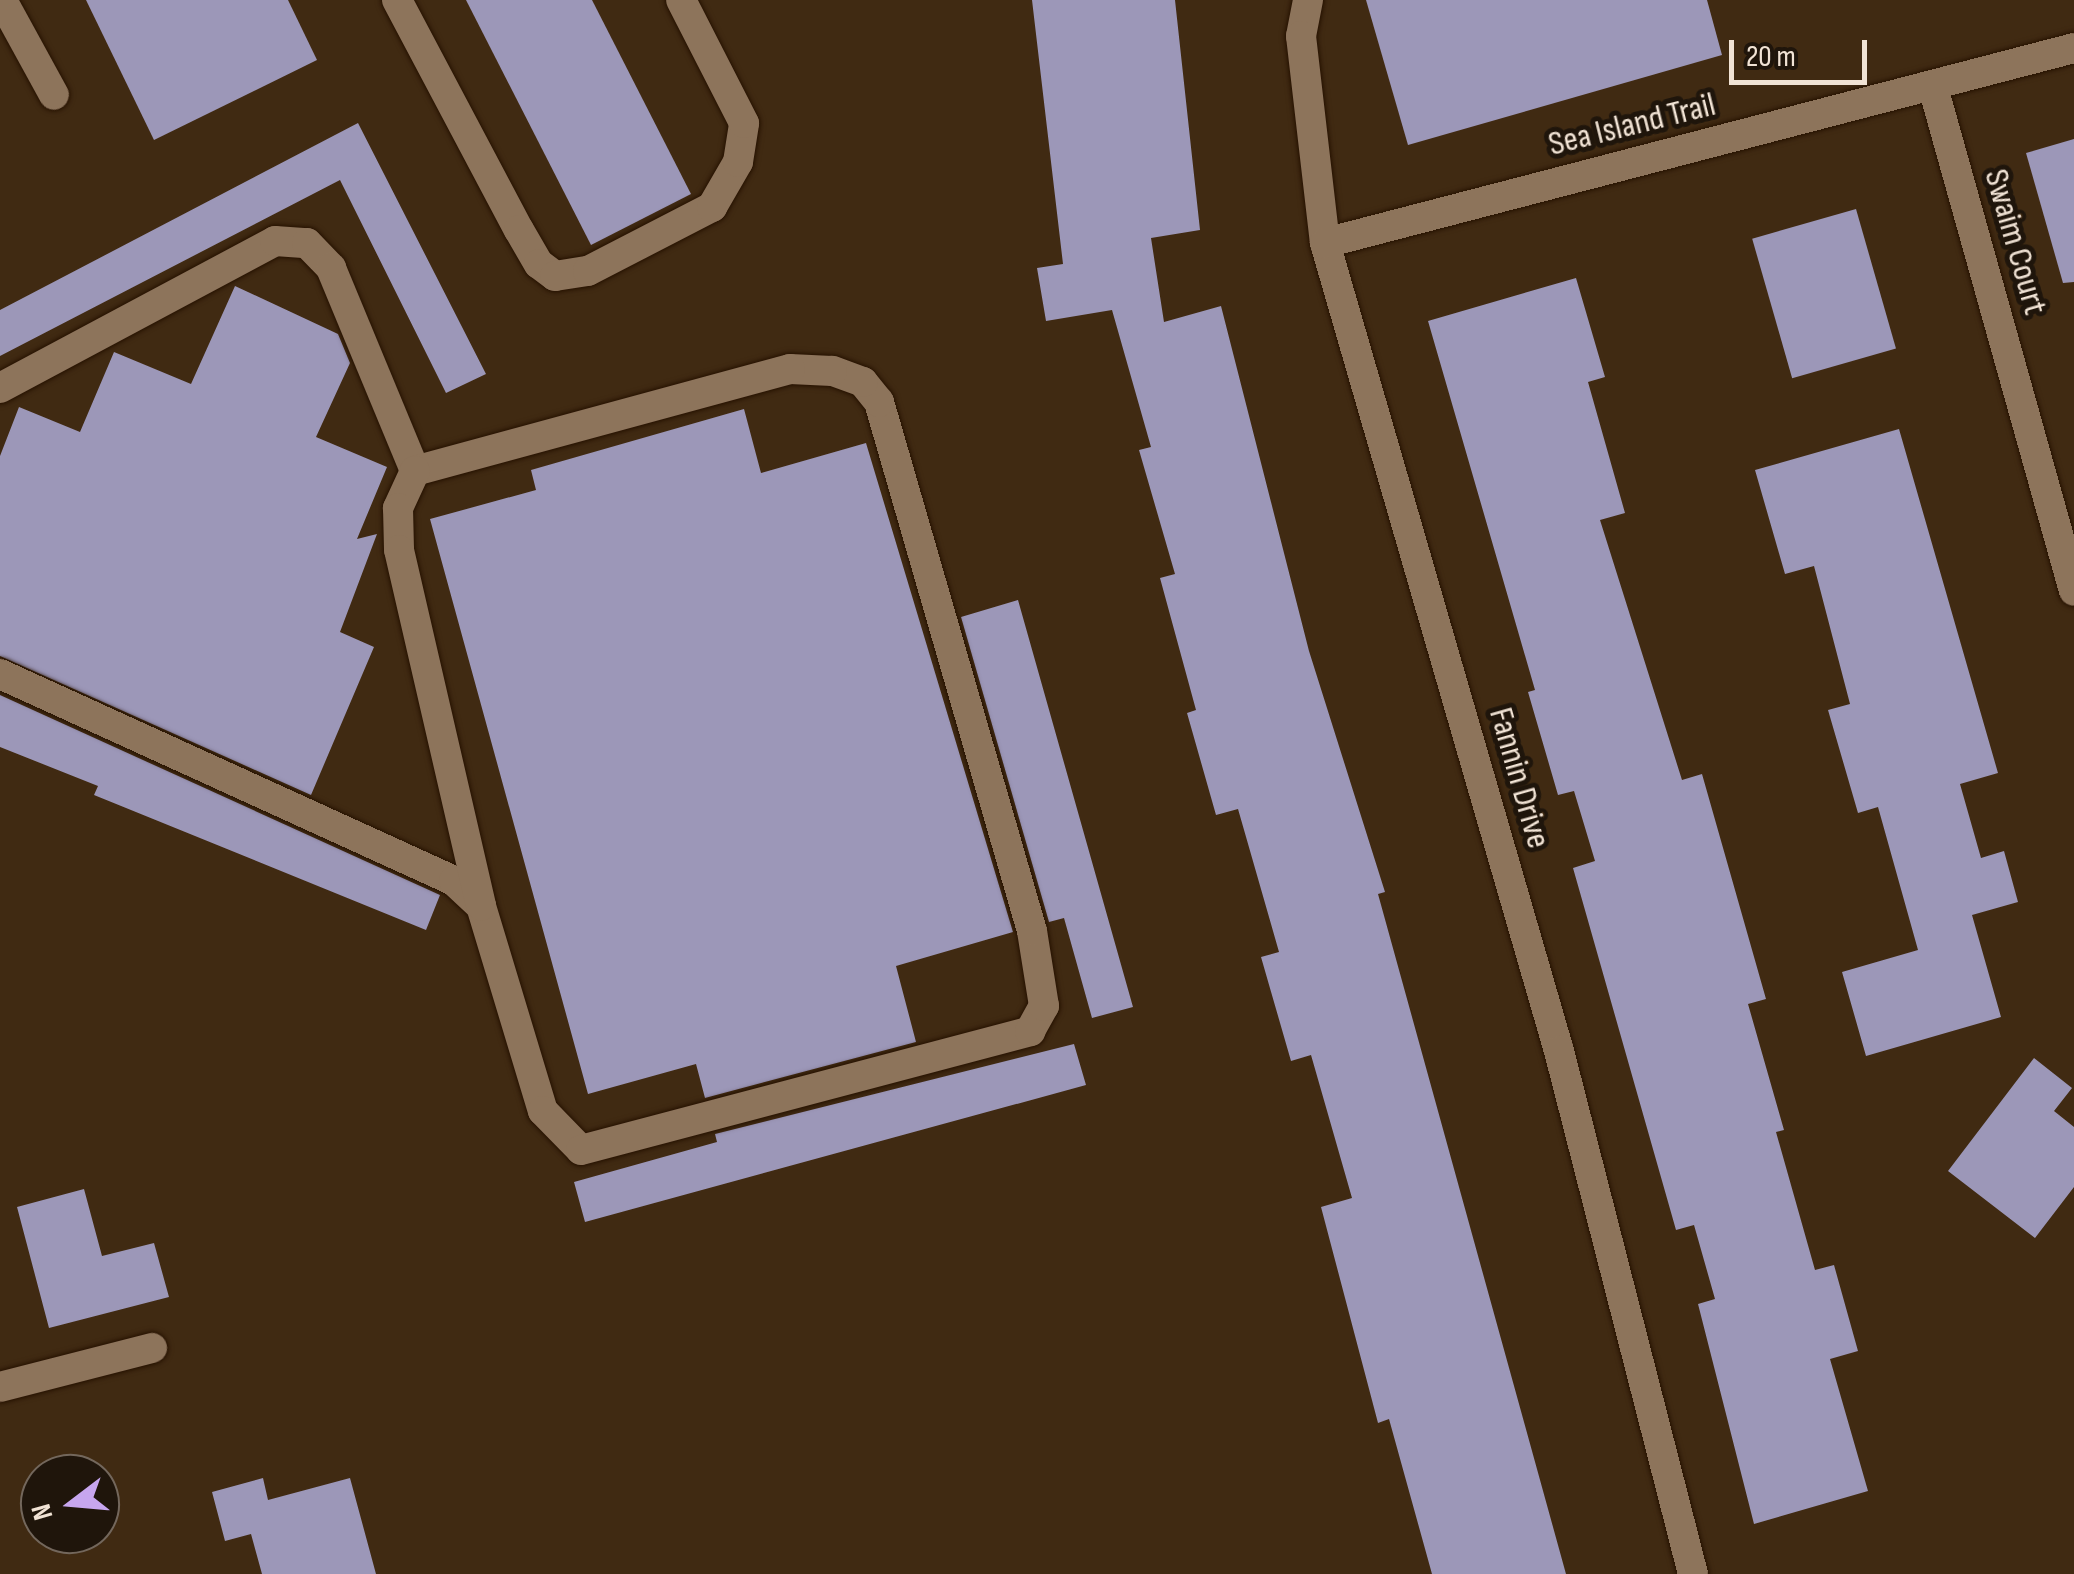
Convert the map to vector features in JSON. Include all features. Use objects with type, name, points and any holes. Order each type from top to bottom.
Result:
[{"type":"street","points":[[2,0],[54,95]]},
{"type":"street","points":[[397,0],[519,230],[539,264],[555,276],[588,270],[712,207],[738,162],[744,123],[681,0]]},
{"type":"street","name":"Fannin Drive","points":[[1308,0],[1301,36],[1324,244],[1558,1051],[1692,1574]]},
{"type":"street","name":"Sea Island Trail","points":[[1324,244],[2074,48]]},
{"type":"street","name":"Swaim Court","points":[[1933,87],[2074,591]]},
{"type":"street","points":[[0,388],[275,241],[307,243],[331,268],[415,471],[398,508],[399,550],[480,906],[544,1112],[581,1150],[1030,1031],[1044,1006],[1032,931],[879,402],[864,382],[832,370],[790,369],[415,471]]},
{"type":"street","points":[[0,674],[454,881],[480,906]]},
{"type":"street","points":[[0,1388],[152,1348]]},
{"type":"building","points":[[86,0],[288,0],[317,60],[154,140]]},
{"type":"building","points":[[466,0],[592,0],[691,194],[591,245]]},
{"type":"building","points":[[1032,0],[1175,0],[1200,230],[1151,238],[1164,322],[1221,306],[1309,651],[1385,892],[1378,894],[1566,1574],[1432,1574],[1389,1419],[1378,1423],[1321,1207],[1352,1198],[1311,1055],[1291,1061],[1261,957],[1279,952],[1238,809],[1216,815],[1187,713],[1196,710],[1160,578],[1175,574],[1139,450],[1151,447],[1112,310],[1046,321],[1037,268],[1063,264]]},
{"type":"building","points":[[1366,0],[1707,0],[1722,55],[1408,145]]},
{"type":"building","points":[[358,123],[486,374],[446,393],[340,180],[0,356],[0,310]]},
{"type":"building","points":[[2074,139],[2074,282],[2063,283],[2026,153]]},
{"type":"building","points":[[1856,209],[1896,348],[1792,378],[1752,239]]},
{"type":"building","points":[[1576,278],[1605,377],[1588,382],[1625,513],[1600,520],[1682,780],[1702,774],[1766,999],[1748,1004],[1784,1130],[1776,1132],[1815,1270],[1834,1265],[1858,1351],[1830,1359],[1868,1491],[1754,1524],[1698,1304],[1715,1299],[1694,1225],[1676,1230],[1573,868],[1595,861],[1574,791],[1558,795],[1528,692],[1535,690],[1428,321]]},
{"type":"building","points":[[235,286],[338,334],[350,363],[316,437],[387,467],[357,539],[377,534],[340,632],[374,647],[311,795],[0,656],[0,456],[19,407],[80,432],[114,352],[191,384]]},
{"type":"building","points":[[744,409],[761,473],[866,443],[1013,932],[896,966],[916,1042],[705,1098],[696,1064],[588,1094],[430,519],[536,490],[531,470]]},
{"type":"building","points":[[1899,429],[1998,773],[1960,784],[1981,858],[2004,851],[2018,902],[1972,915],[2001,1017],[1866,1056],[1842,972],[1918,950],[1878,807],[1858,813],[1828,710],[1850,704],[1814,566],[1785,574],[1755,470]]},
{"type":"building","points":[[1018,600],[1133,1007],[1092,1018],[1064,918],[1049,922],[961,617]]},
{"type":"building","points":[[0,695],[440,895],[426,930],[94,795],[98,786],[0,747]]},
{"type":"building","points":[[1074,1044],[1086,1085],[585,1222],[574,1182],[717,1142],[715,1134]]},
{"type":"building","points":[[2034,1058],[2072,1088],[2054,1111],[2074,1127],[2074,1187],[2035,1238],[1948,1171]]},
{"type":"building","points":[[84,1189],[102,1256],[154,1243],[169,1297],[49,1328],[17,1207]]},
{"type":"building","points":[[263,1478],[268,1500],[350,1478],[376,1574],[262,1574],[251,1534],[225,1541],[212,1492]]}]
